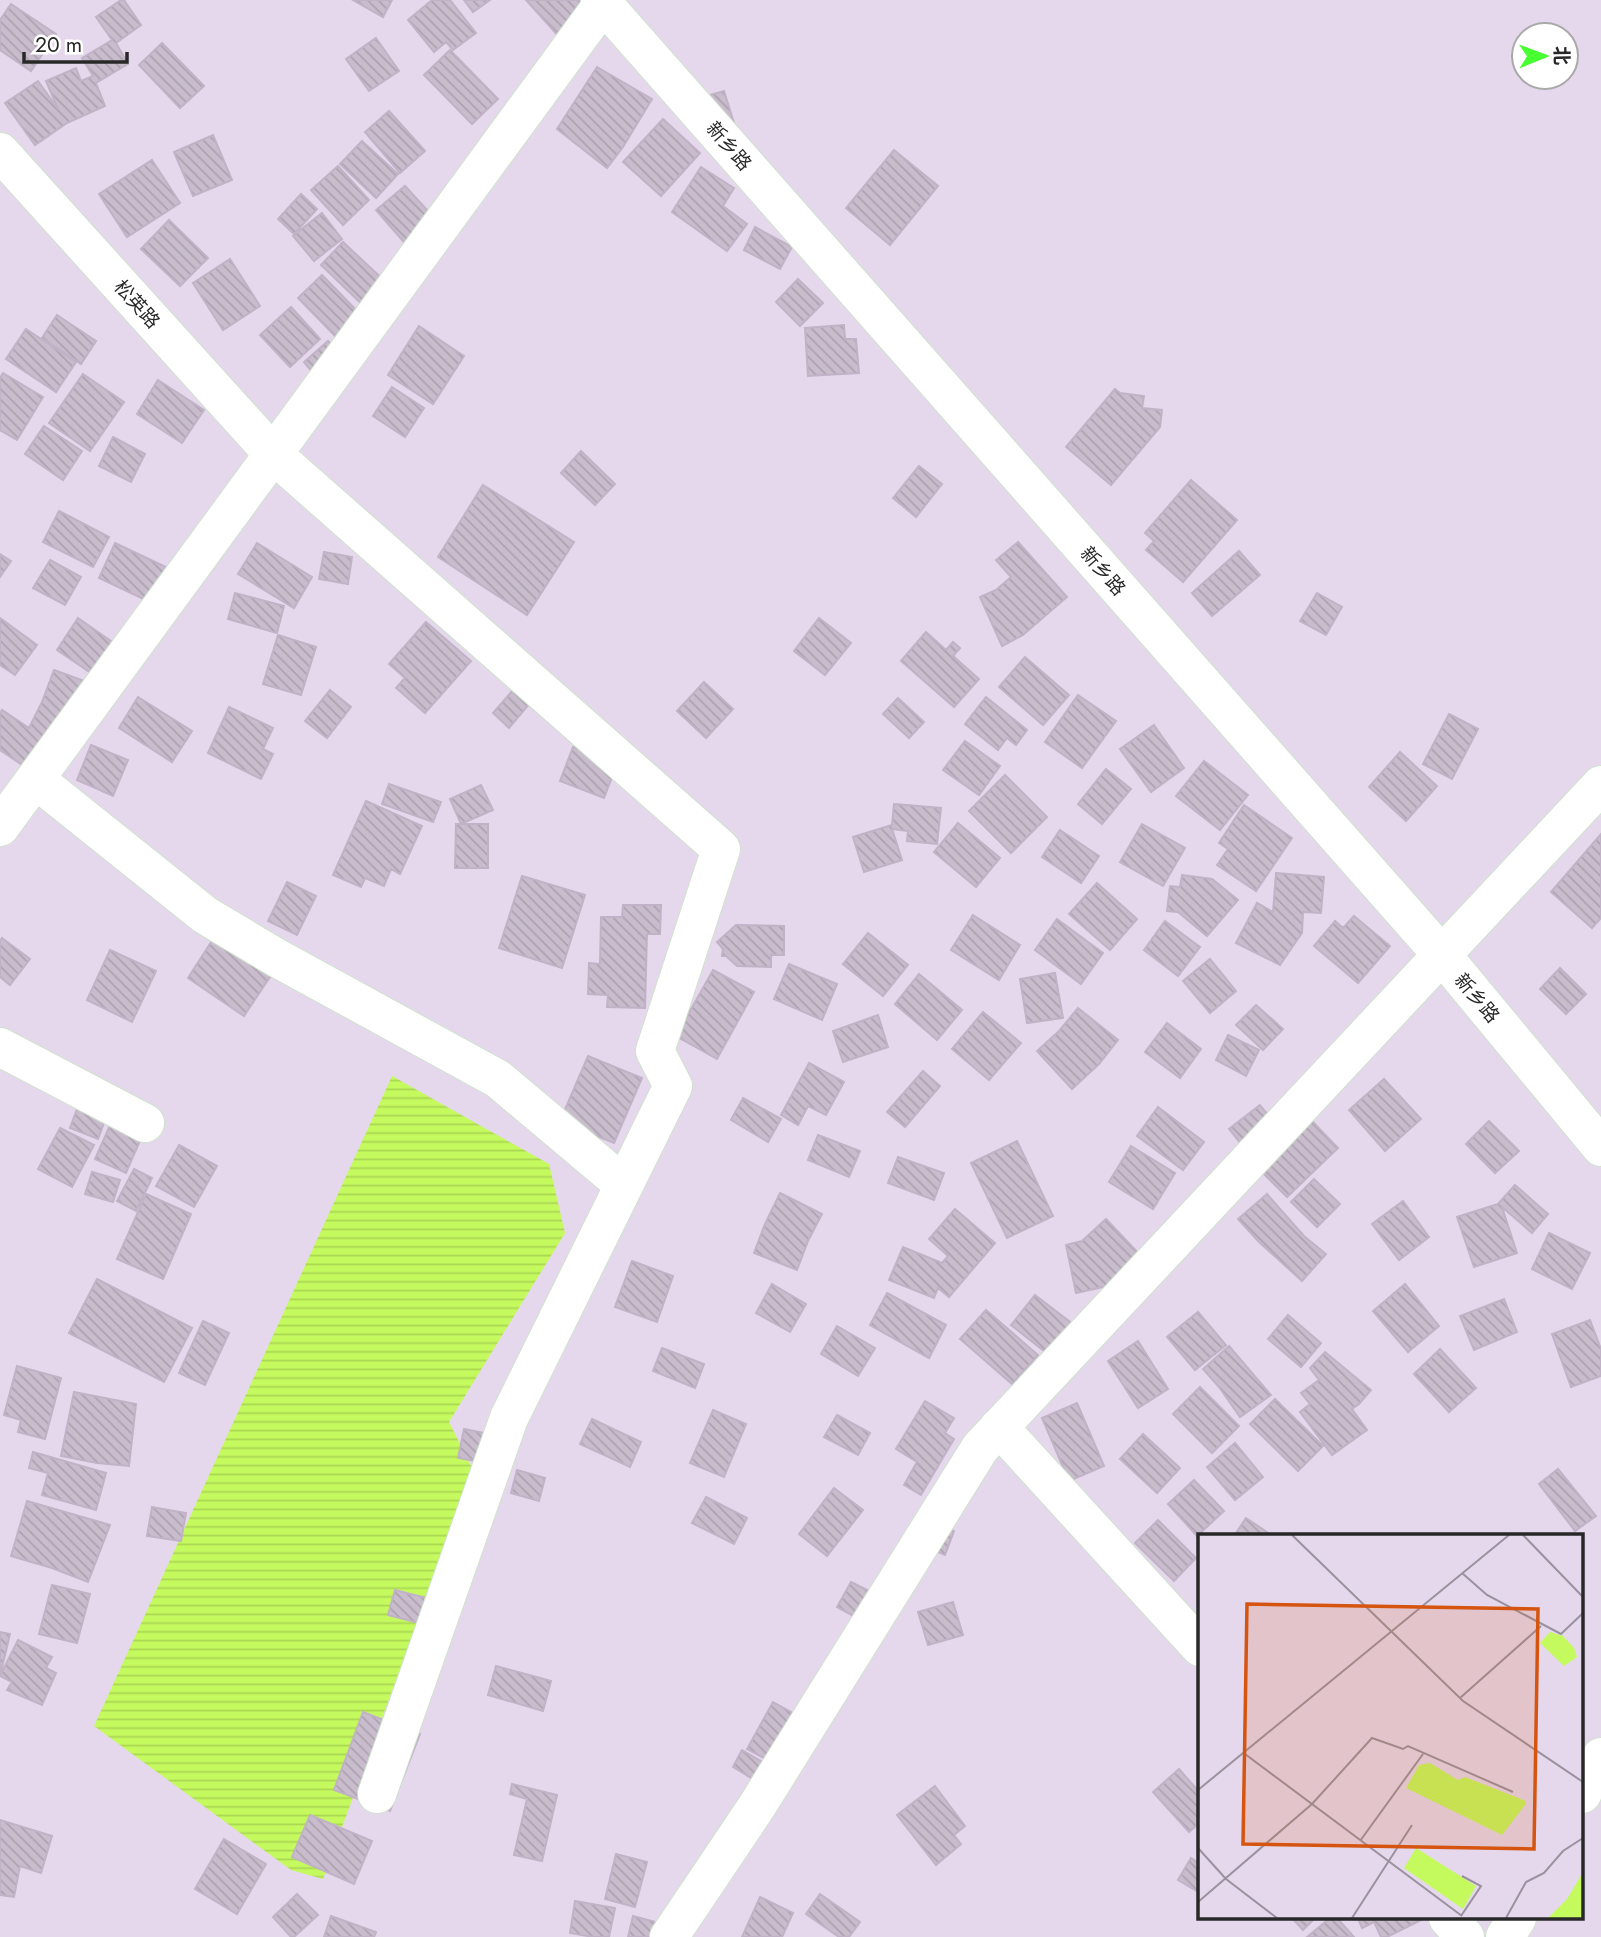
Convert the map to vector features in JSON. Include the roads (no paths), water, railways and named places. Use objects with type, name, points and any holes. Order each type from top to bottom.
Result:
[{"type":"street","points":[[0,827],[602,2]]},
{"type":"street","name":"新乡路","points":[[602,2],[1441,955],[1601,1147]]},
{"type":"street","name":"松英路","points":[[0,152],[274,455],[721,849],[655,1051],[673,1086],[624,1185]]},
{"type":"street","points":[[35,779],[205,915],[277,958],[498,1079],[624,1185],[509,1418],[377,1794]]},
{"type":"street","points":[[669,1937],[757,1806],[980,1448],[1601,785]]},
{"type":"street","points":[[0,1046],[145,1123]]},
{"type":"street","points":[[999,1427],[1198,1645]]},
{"type":"street","points":[[1584,1790],[1601,1757]]},
{"type":"street","points":[[1450,1920],[1465,1937]]},
{"type":"street","points":[[1505,1937],[1516,1920]]}]
